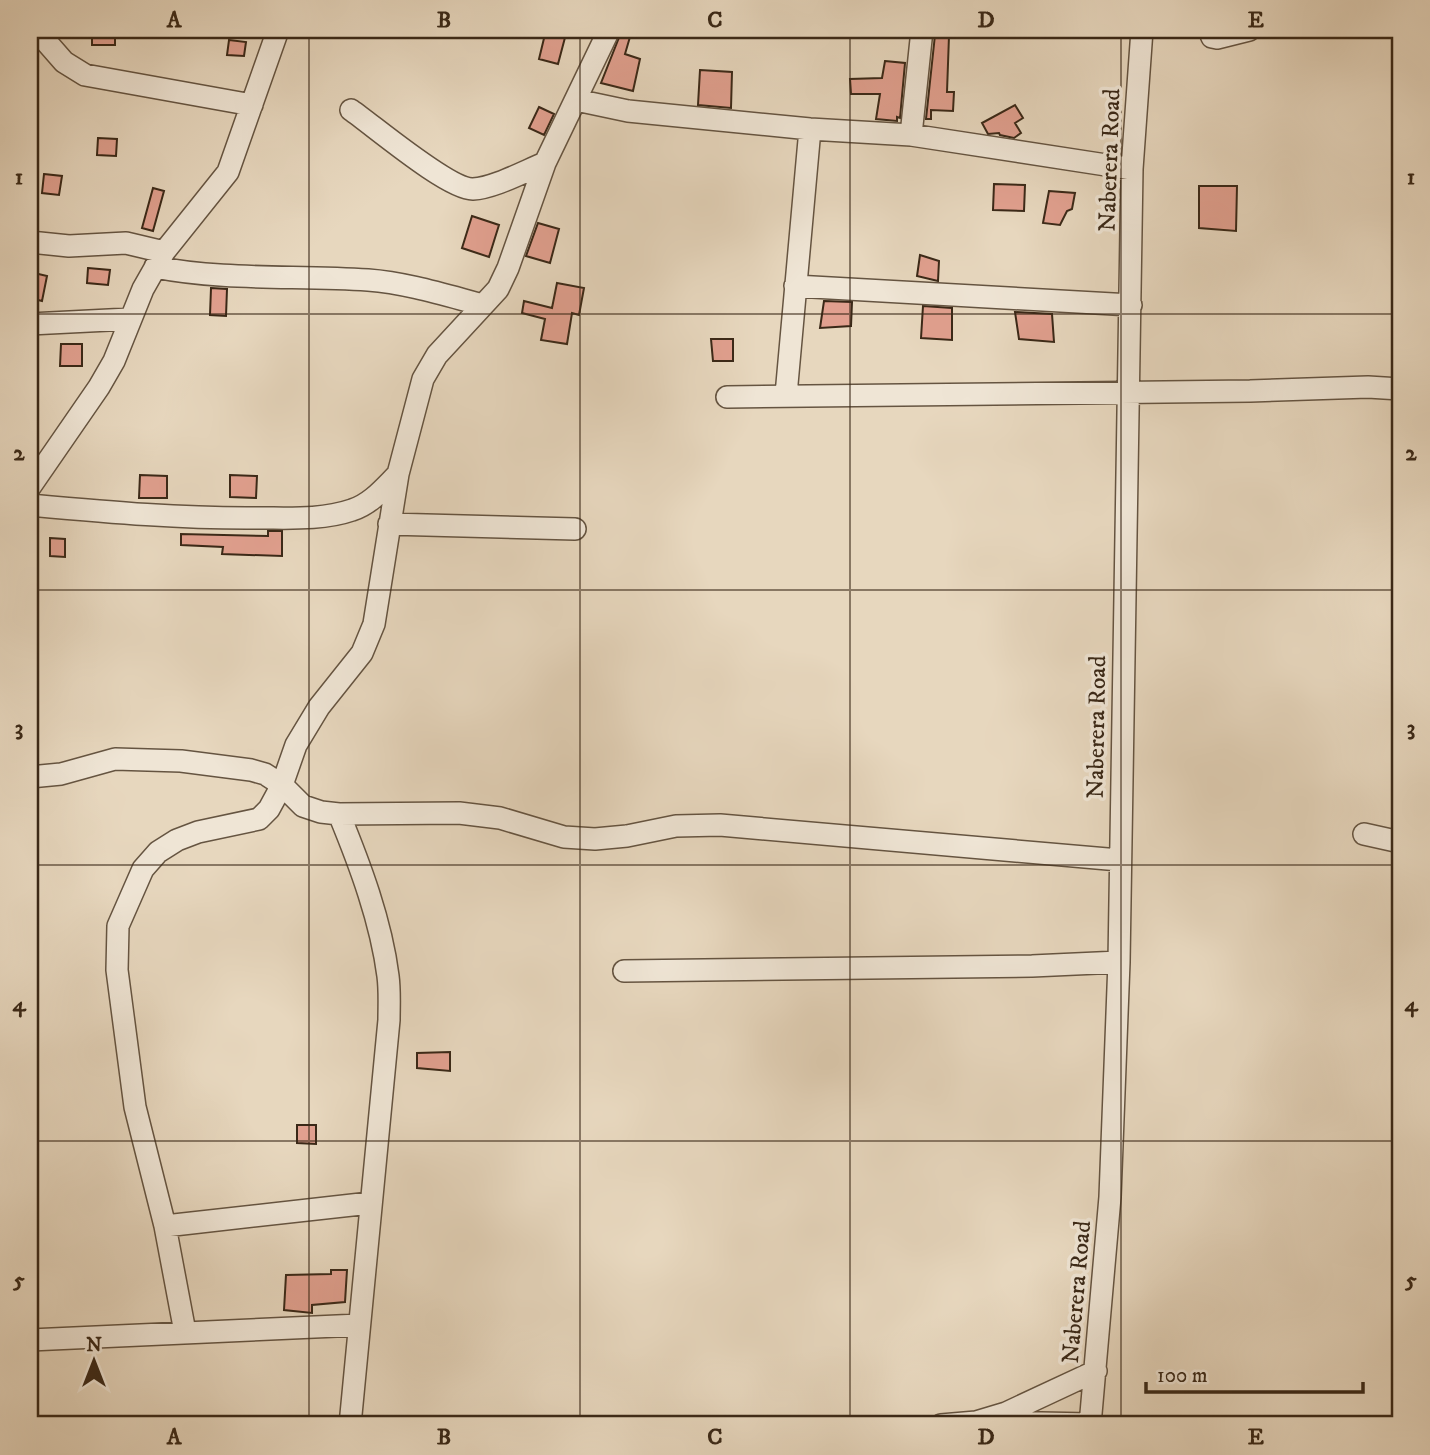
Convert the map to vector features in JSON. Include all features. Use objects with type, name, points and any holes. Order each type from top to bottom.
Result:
[{"type":"street","points":[[36,30],[64,62],[85,75],[252,105]]},
{"type":"street","points":[[30,487],[114,361],[129,319],[160,260],[228,172],[278,30]]},
{"type":"street","points":[[185,1332],[165,1226],[135,1107],[117,970],[118,926],[143,869],[158,852],[177,840],[198,832],[259,819],[270,809],[296,745],[319,707],[362,653],[374,624],[398,474],[423,379],[437,355],[498,289],[545,163],[609,30]]},
{"type":"street","points":[[911,135],[922,30]]},
{"type":"street","name":"Naberera Road","points":[[1091,1425],[1110,1197],[1119,962],[1132,169],[1142,30]]},
{"type":"street","points":[[1209,30],[1212,37],[1217,38],[1249,30]]},
{"type":"street","points":[[576,100],[628,111],[810,129],[911,135],[1132,169]]},
{"type":"street","points":[[351,110],[428,167],[456,184],[472,189],[489,186],[545,163]]},
{"type":"street","points":[[786,396],[810,129]]},
{"type":"street","points":[[30,242],[69,246],[126,243],[160,260],[218,276],[372,281],[420,289],[483,305]]},
{"type":"street","points":[[795,286],[1131,305]]},
{"type":"street","points":[[30,324],[129,319]]},
{"type":"street","points":[[727,397],[1368,387],[1400,389]]},
{"type":"street","points":[[30,505],[209,519],[318,517],[353,510],[374,497],[398,474]]},
{"type":"street","points":[[389,524],[575,529]]},
{"type":"street","points":[[30,777],[61,774],[115,759],[141,759],[251,770],[265,774],[282,785],[303,806],[338,814],[459,813],[500,818],[564,837],[595,839],[676,826],[720,825],[1119,860]]},
{"type":"street","points":[[338,814],[359,864],[379,932],[388,976],[389,1020],[349,1425]]},
{"type":"street","points":[[1364,834],[1400,842]]},
{"type":"street","points":[[624,971],[1032,966],[1119,962]]},
{"type":"street","points":[[165,1226],[370,1203]]},
{"type":"street","points":[[30,1340],[359,1325]]},
{"type":"street","points":[[976,1422],[1006,1413],[1096,1371]]},
{"type":"street","points":[[941,1425],[976,1422],[1091,1425]]},
{"type":"building","points":[[92,30],[115,30],[115,45],[92,45]]},
{"type":"building","points":[[546,30],[567,30],[558,64],[539,59]]},
{"type":"building","points":[[622,30],[632,30],[625,54],[640,59],[633,91],[601,83]]},
{"type":"building","points":[[935,35],[949,36],[947,92],[954,92],[953,111],[931,110],[931,119],[926,119]]},
{"type":"building","points":[[229,40],[246,42],[244,56],[227,55]]},
{"type":"building","points":[[885,61],[905,63],[900,118],[897,117],[897,121],[876,119],[880,94],[851,94],[850,79],[882,78]]},
{"type":"building","points":[[700,70],[732,72],[731,108],[698,105]]},
{"type":"building","points":[[1015,105],[1023,118],[1015,123],[1021,133],[1014,138],[999,133],[988,134],[982,123]]},
{"type":"building","points":[[539,107],[554,114],[544,135],[529,128]]},
{"type":"building","points":[[98,138],[117,139],[116,156],[97,155]]},
{"type":"building","points":[[44,174],[62,176],[59,195],[42,193]]},
{"type":"building","points":[[994,184],[1025,185],[1024,211],[993,210]]},
{"type":"building","points":[[1199,186],[1237,186],[1236,231],[1199,228]]},
{"type":"building","points":[[153,188],[164,191],[153,231],[142,228]]},
{"type":"building","points":[[1049,191],[1075,193],[1072,209],[1067,211],[1060,225],[1043,223]]},
{"type":"building","points":[[472,216],[499,225],[489,257],[462,248]]},
{"type":"building","points":[[538,223],[559,229],[550,263],[526,256]]},
{"type":"building","points":[[920,255],[939,261],[938,281],[917,276]]},
{"type":"building","points":[[88,268],[110,270],[108,285],[87,283]]},
{"type":"building","points":[[30,272],[47,276],[42,301],[30,298]]},
{"type":"building","points":[[557,283],[584,288],[579,315],[572,313],[567,344],[541,340],[545,319],[522,313],[524,301],[552,308]]},
{"type":"building","points":[[211,288],[227,289],[226,316],[210,315]]},
{"type":"building","points":[[824,301],[852,302],[851,326],[820,328]]},
{"type":"building","points":[[923,306],[952,308],[952,340],[921,338]]},
{"type":"building","points":[[1015,312],[1052,314],[1054,342],[1019,339]]},
{"type":"building","points":[[711,339],[733,339],[733,361],[713,361]]},
{"type":"building","points":[[61,344],[82,344],[82,366],[60,366]]},
{"type":"building","points":[[140,475],[167,476],[167,498],[139,498]]},
{"type":"building","points":[[230,475],[257,476],[256,498],[230,497]]},
{"type":"building","points":[[268,531],[282,531],[282,556],[222,554],[223,547],[181,545],[181,534],[268,536]]},
{"type":"building","points":[[50,538],[65,539],[65,557],[50,556]]},
{"type":"building","points":[[450,1052],[450,1071],[417,1068],[417,1053]]},
{"type":"building","points":[[297,1125],[316,1125],[316,1144],[297,1143]]},
{"type":"building","points":[[331,1270],[347,1270],[345,1302],[312,1305],[312,1313],[284,1310],[286,1275],[331,1274]]}]
